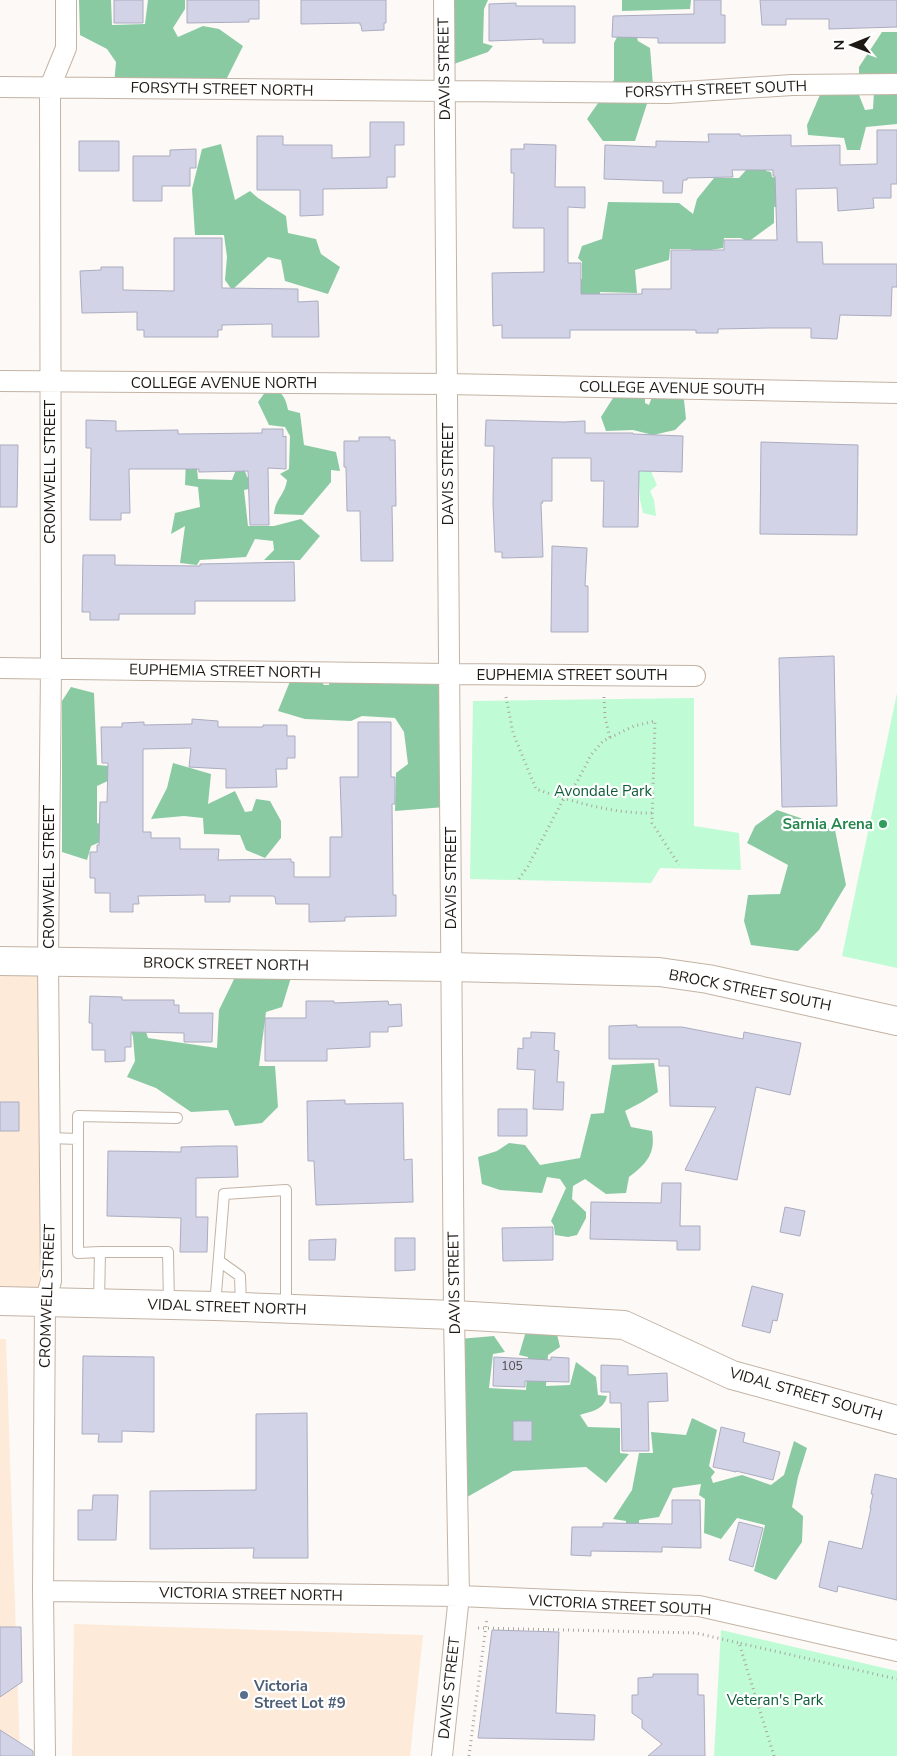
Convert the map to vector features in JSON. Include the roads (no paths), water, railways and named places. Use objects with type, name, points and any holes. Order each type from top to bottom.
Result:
[{"type":"main road","name":"BROCK STREET NORTH","points":[[0,961],[451,967]]},
{"type":"main road","name":"BROCK STREET SOUTH","points":[[451,967],[659,972],[708,979],[897,1021]]},
{"type":"main road","name":"VIDAL STREET NORTH","points":[[0,1301],[454,1315]]},
{"type":"main road","name":"VIDAL STREET SOUTH","points":[[454,1315],[624,1325],[732,1375],[897,1420]]},
{"type":"street","name":"CROMWELL STREET","points":[[45,1756],[43,1592],[45,1302],[51,1280],[48,962],[51,669],[49,382],[50,87],[66,48],[66,0]]},
{"type":"street","name":"DAVIS STREET","points":[[442,1756],[459,1596],[454,1315],[444,0]]},
{"type":"street","name":"FORSYTH STREET SOUTH","points":[[445,91],[668,93],[792,84],[897,84]]},
{"type":"street","name":"FORSYTH STREET NORTH","points":[[0,87],[445,91]]},
{"type":"street","name":"COLLEGE AVENUE NORTH","points":[[0,381],[447,384]]},
{"type":"street","name":"COLLEGE AVENUE SOUTH","points":[[447,384],[897,393]]},
{"type":"street","name":"EUPHEMIA STREET NORTH","points":[[0,668],[449,674]]},
{"type":"street","name":"EUPHEMIA STREET SOUTH","points":[[449,674],[695,676]]},
{"type":"street","name":"VICTORIA STREET NORTH","points":[[43,1592],[459,1596]]},
{"type":"street","name":"VICTORIA STREET SOUTH","points":[[459,1596],[699,1606],[897,1651]]},
{"type":"lane","points":[[169,1305],[168,1252],[78,1253],[78,1116],[177,1118]]},
{"type":"lane","points":[[50,1138],[78,1139]]},
{"type":"lane","points":[[228,1307],[219,1261],[224,1194],[286,1190],[286,1309]]},
{"type":"lane","points":[[99,1303],[100,1252]]},
{"type":"lane","points":[[219,1261],[240,1276],[228,1307]]},
{"type":"place","name":"Sarnia Arena","points":[[883,824]]},
{"type":"place","name":"Victoria Street Lot #9","points":[[244,1695]]},
{"type":"park label","name":"Avondale Park","points":[[603,791]]},
{"type":"park label","name":"Veteran's Park","points":[[775,1700]]}]
